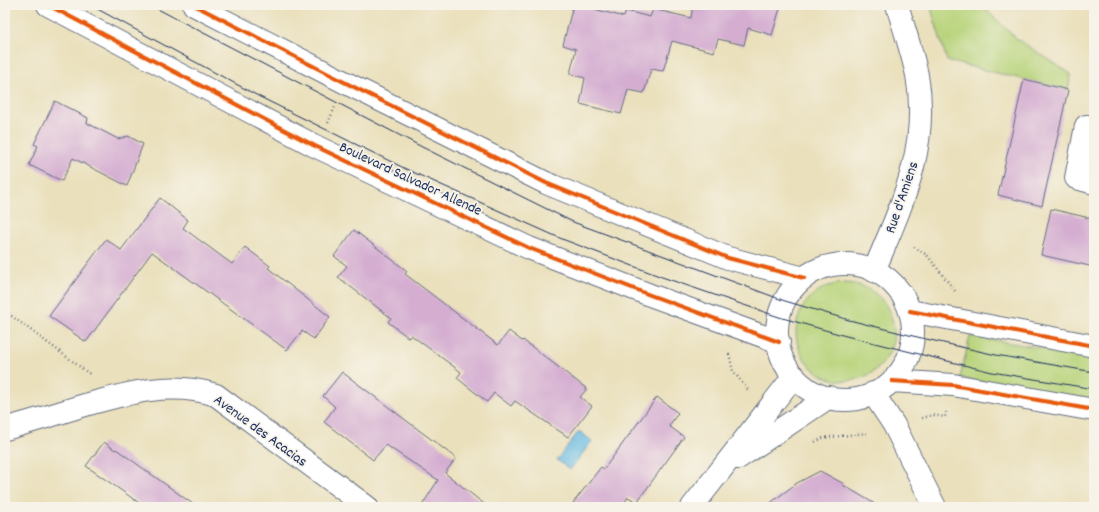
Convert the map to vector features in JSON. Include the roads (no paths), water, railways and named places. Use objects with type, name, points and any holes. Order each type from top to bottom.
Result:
[{"type":"street","name":"Boulevard Salvador Allende","points":[[48,5],[315,146],[529,248],[650,295],[779,342]]},
{"type":"street","points":[[194,5],[348,84],[554,186],[728,258],[804,278]]},
{"type":"street","name":"Rue d'Amiens","points":[[874,270],[905,196],[913,168],[919,136],[920,119],[917,75],[897,5]]},
{"type":"street","points":[[1094,127],[1086,126],[1076,178],[1094,182]]},
{"type":"street","points":[[842,264],[855,265],[874,270],[890,281],[899,290],[910,311],[913,330],[910,352],[903,368],[892,381],[873,393],[852,399],[836,399],[816,393],[794,376],[784,360],[779,342],[778,330],[782,308],[793,288],[804,278],[822,268],[842,264]]},
{"type":"street","points":[[910,311],[1094,346]]},
{"type":"street","points":[[692,507],[794,376]]},
{"type":"street","points":[[892,381],[953,385],[1094,410]]},
{"type":"street","name":"Avenue des Acacias","points":[[5,429],[119,396],[172,388],[195,390],[216,396],[367,507]]},
{"type":"street","points":[[873,393],[894,425],[935,507]]},
{"type":"street","points":[[722,469],[829,397]]},
{"type":"water","points":[[579,431],[592,441],[570,470],[557,460]]},
{"type":"tram line","points":[[90,5],[260,97],[408,170],[562,239],[662,277],[779,317],[846,336],[992,372],[1094,389]]},
{"type":"tram line","points":[[150,5],[422,147],[573,222],[785,301],[849,320],[996,355],[1094,372]]}]
